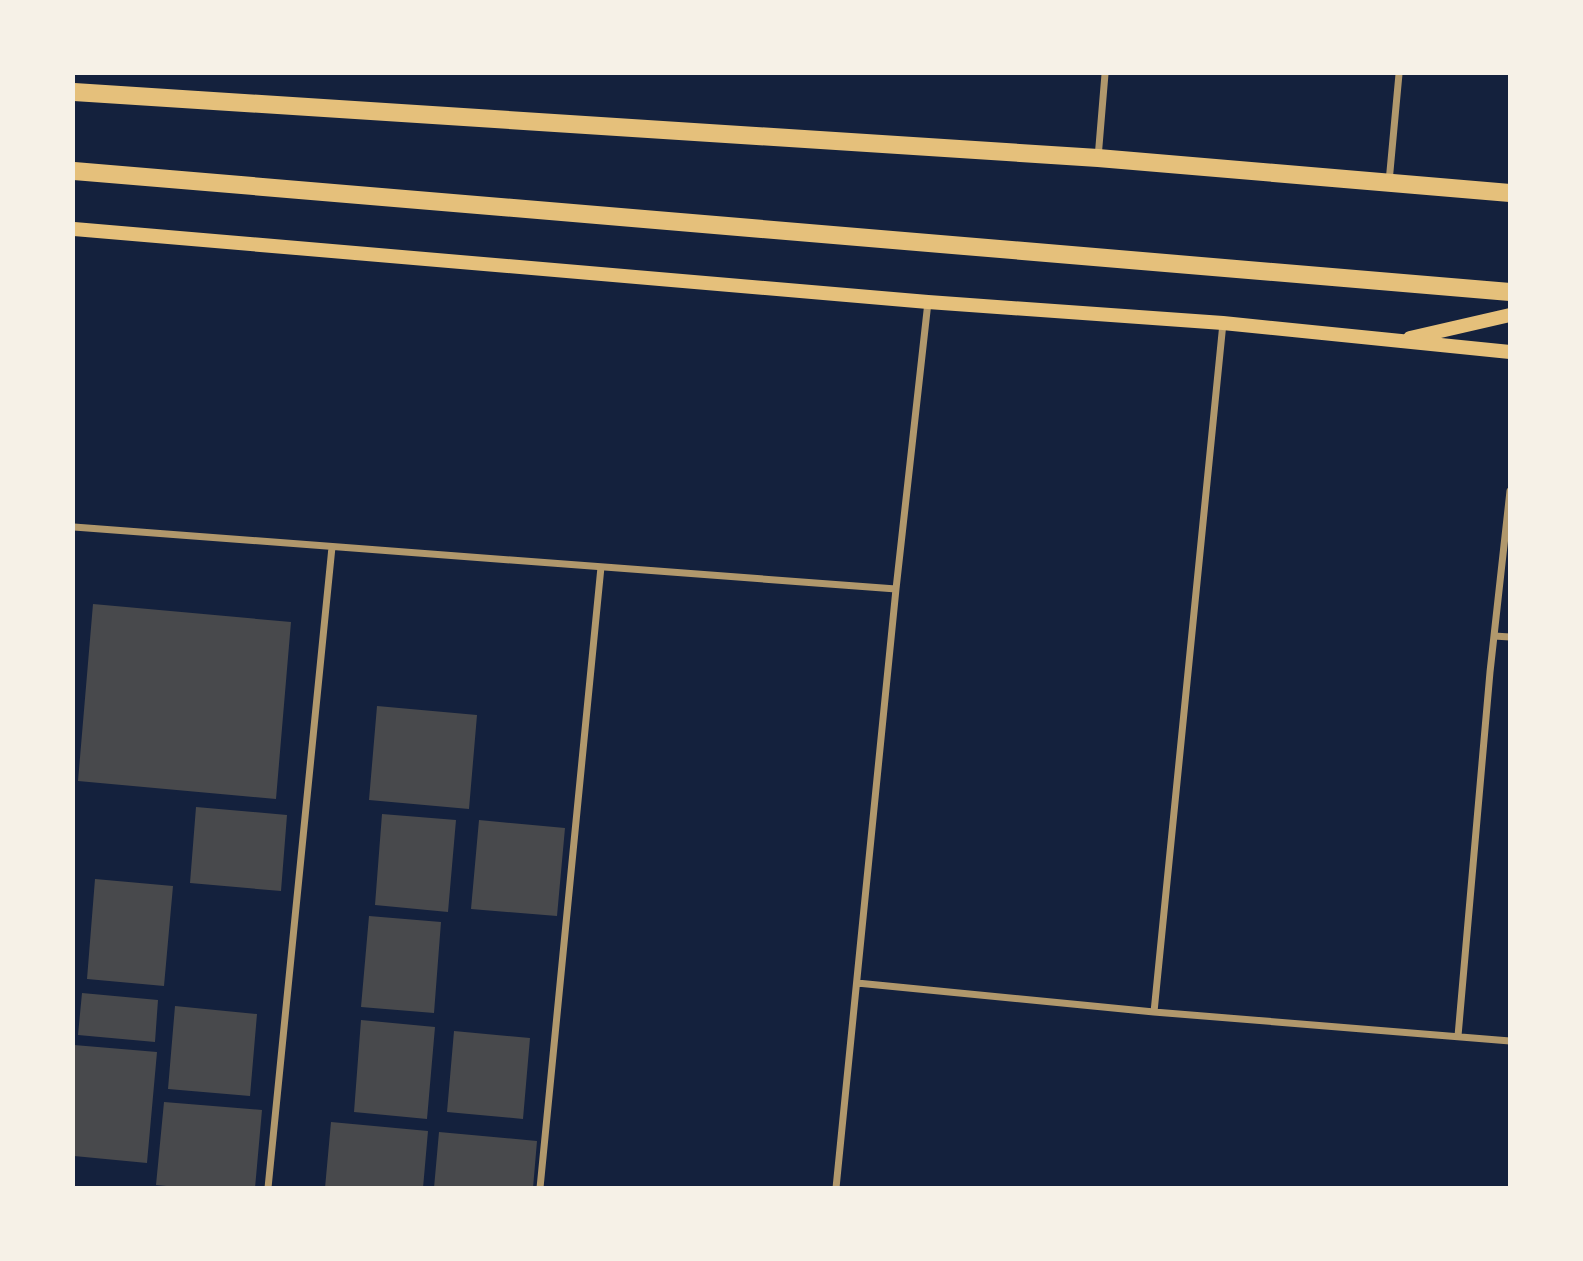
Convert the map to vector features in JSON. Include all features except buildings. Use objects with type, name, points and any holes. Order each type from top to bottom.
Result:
[{"type":"main road","points":[[74,92],[1098,158],[1510,193]]},
{"type":"main road","points":[[74,171],[1510,292]]},
{"type":"main road","points":[[74,229],[928,302],[1223,323],[1510,352]]},
{"type":"main road","points":[[1398,341],[1510,315]]},
{"type":"street","points":[[1098,158],[1104,74]]},
{"type":"street","points":[[1389,183],[1399,74]]},
{"type":"street","points":[[836,1188],[896,589],[928,302]]},
{"type":"street","points":[[1154,1012],[1223,323]]},
{"type":"street","points":[[1458,1037],[1494,636],[1510,491]]},
{"type":"street","points":[[74,527],[896,589]]},
{"type":"street","points":[[268,1188],[332,547]]},
{"type":"street","points":[[540,1188],[601,567]]},
{"type":"street","points":[[1494,636],[1510,637]]},
{"type":"street","points":[[857,983],[1154,1012],[1510,1041]]}]
